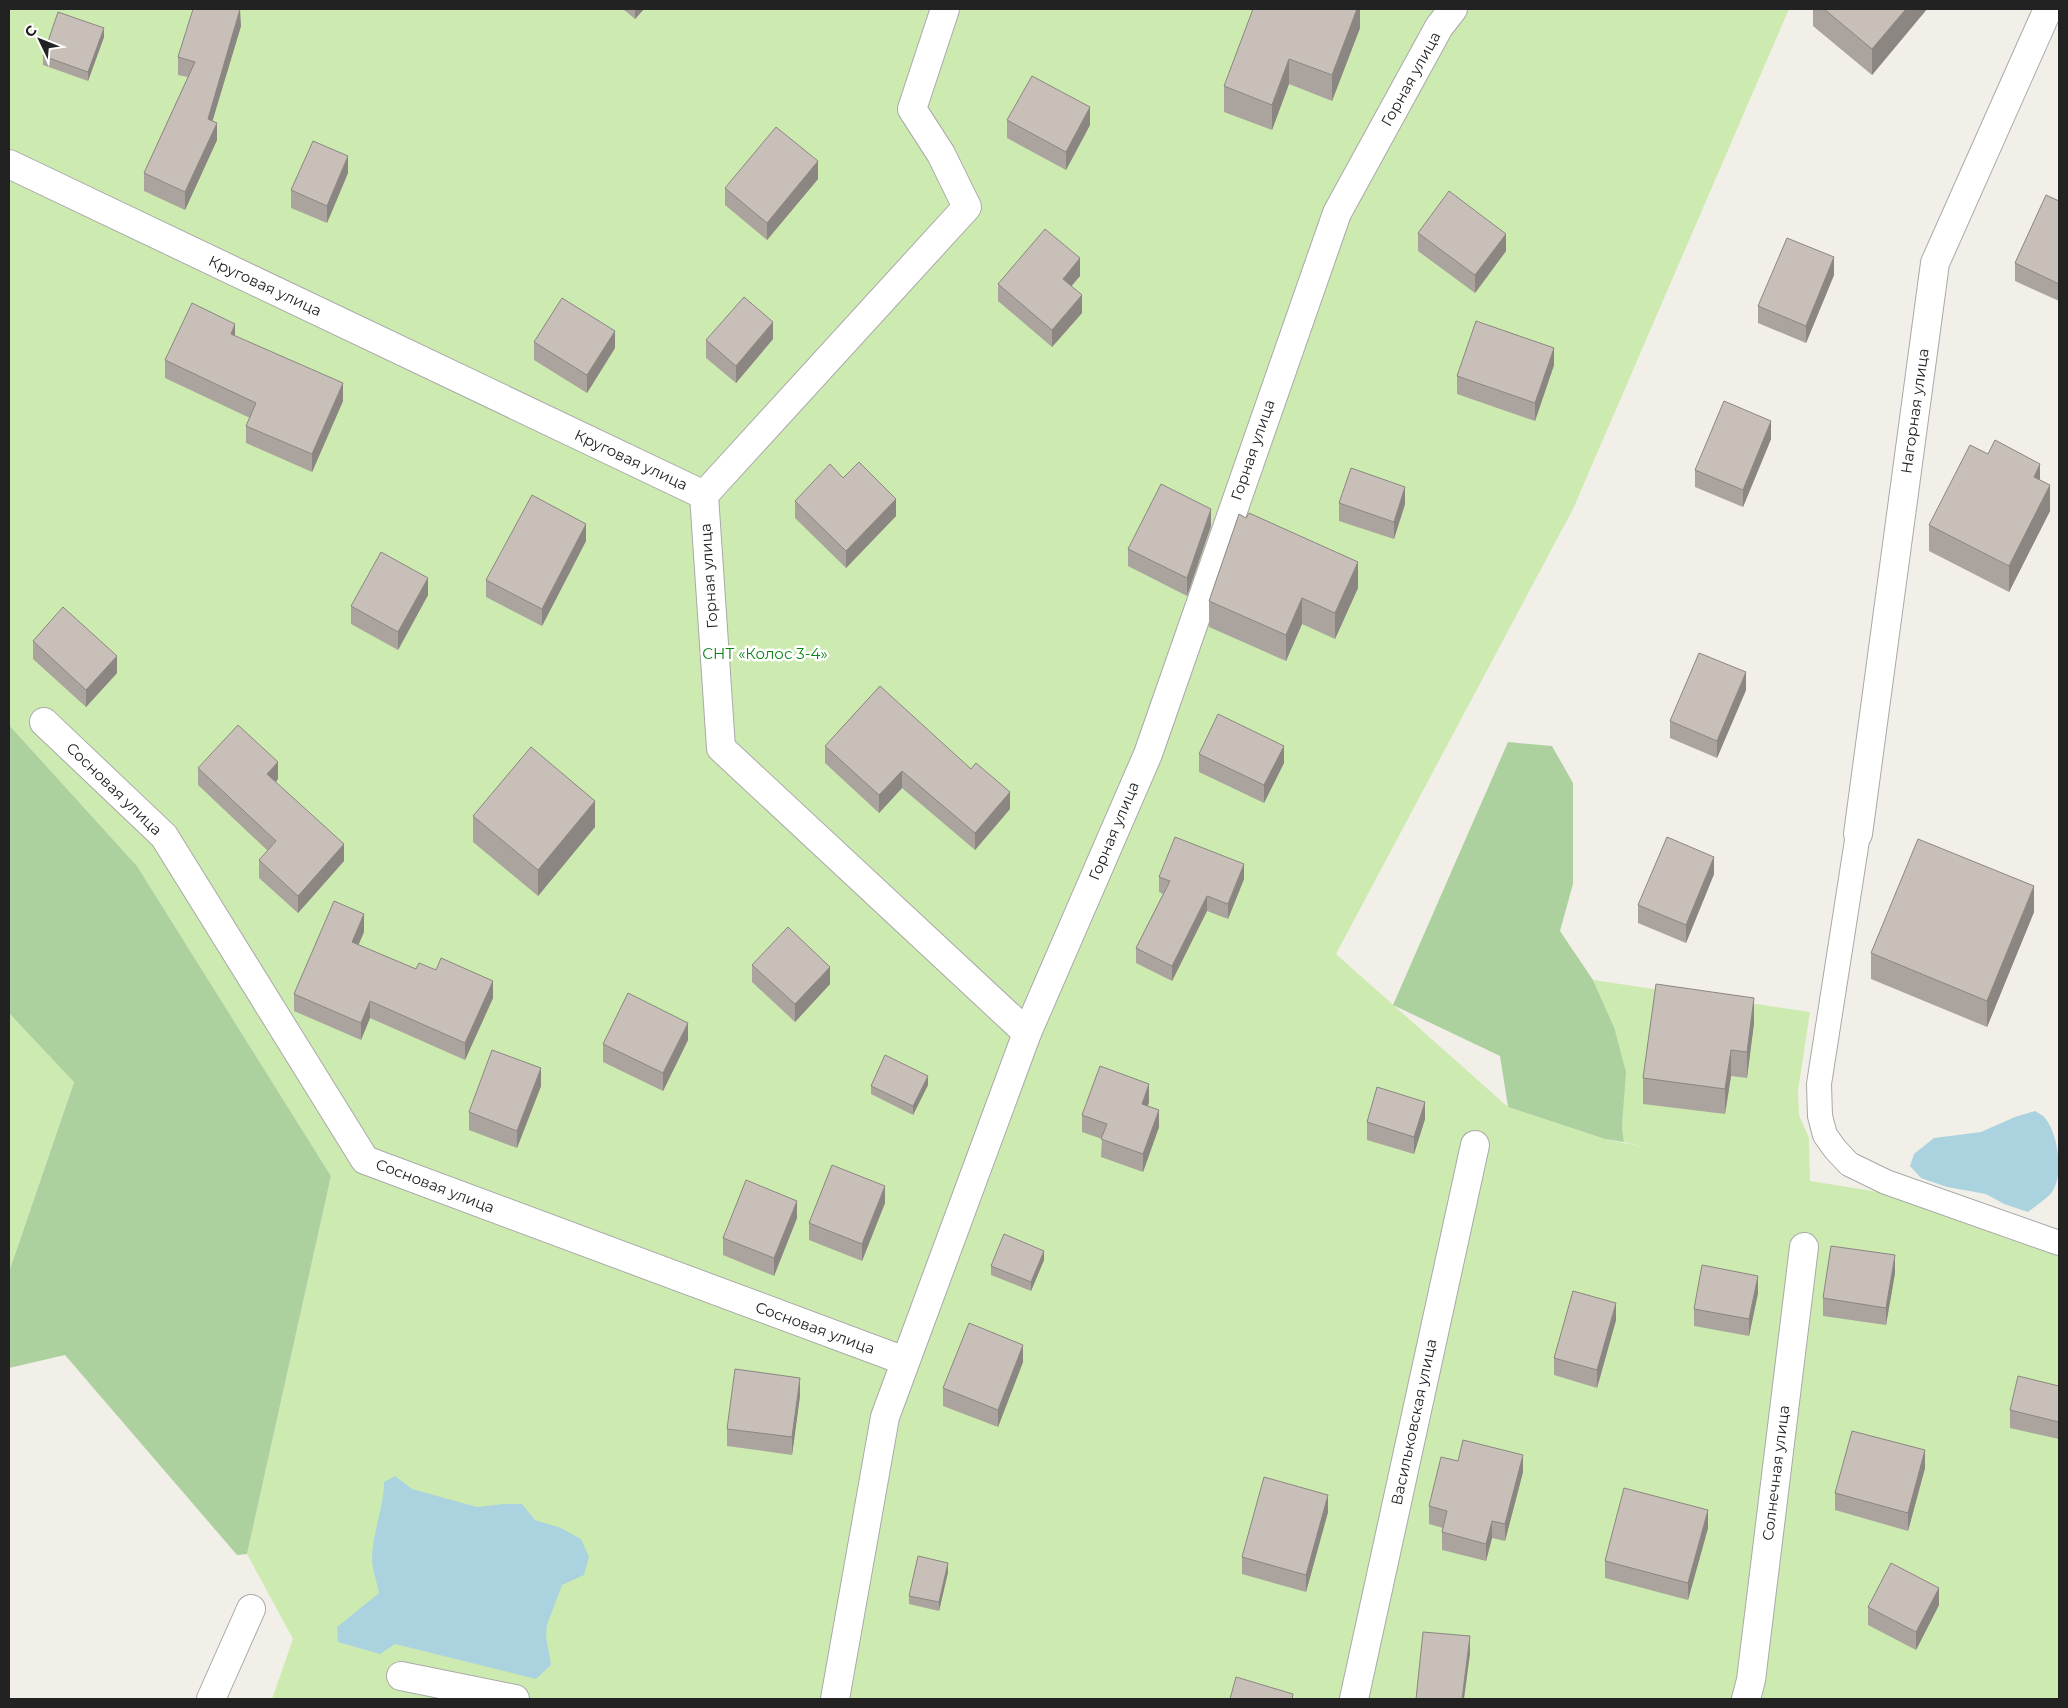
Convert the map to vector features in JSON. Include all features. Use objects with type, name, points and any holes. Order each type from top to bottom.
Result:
[{"type":"street","name":"Круговая улица","points":[[9,164],[704,495],[967,207],[941,154],[912,109],[945,9]]},
{"type":"street","name":"Горная улица","points":[[704,495],[721,748],[1027,1033],[1148,754],[1337,212],[1439,27],[1452,9]]},
{"type":"street","name":"Нагорная улица","points":[[1858,834],[1935,263],[2048,9]]},
{"type":"street","name":"Сосновая улица","points":[[44,722],[164,836],[365,1160],[906,1361]]},
{"type":"street","points":[[835,1699],[885,1417],[1027,1033]]},
{"type":"street","name":"Васильковская улица","points":[[1354,1699],[1474,1145]]},
{"type":"street","name":"Солнечная улица","points":[[1746,1699],[1752,1670],[1804,1247]]},
{"type":"street","points":[[211,1699],[250,1609]]},
{"type":"street","points":[[401,1676],[515,1699]]},
{"type":"lane","points":[[1858,834],[1819,1084],[1820,1116],[1825,1135],[1848,1164],[1886,1182],[2059,1243]]},
{"type":"green space","name":"СНТ «Колос 3-4»","points":[[9,9],[1789,9],[1573,509],[1336,954],[1508,1107],[1605,1139],[1644,1147],[1624,1142],[1622,1128],[1624,1101],[1614,1027],[1593,980],[1810,1012],[1798,1091],[1799,1115],[1809,1138],[1810,1181],[1879,1192],[2059,1255],[2059,1699],[272,1699],[293,1639],[247,1554],[331,1176],[137,866],[9,725]]},
{"type":"green space","points":[[9,725],[137,866],[331,1176],[247,1554],[237,1555],[65,1355],[9,1368],[9,1272],[74,1082],[9,1013]]},
{"type":"green space","points":[[1508,742],[1552,746],[1573,783],[1573,884],[1560,931],[1593,980],[1614,1027],[1626,1072],[1622,1128],[1624,1142],[1605,1139],[1508,1107],[1500,1056],[1393,1005]]},
{"type":"green space","points":[[9,1013],[74,1081],[9,1272]]},
{"type":"water","points":[[2035,1111],[2042,1115],[2050,1125],[2058,1154],[2058,1175],[2052,1192],[2028,1212],[2004,1204],[1986,1194],[1947,1187],[1921,1178],[1910,1166],[1914,1154],[1934,1138],[1981,1132],[2015,1117]]},
{"type":"water","points":[[395,1476],[412,1489],[477,1507],[522,1504],[535,1520],[561,1528],[581,1539],[589,1557],[584,1575],[562,1585],[547,1625],[546,1636],[551,1665],[536,1679],[395,1644],[380,1654],[338,1642],[337,1627],[379,1593],[373,1567],[373,1549],[384,1482]]},
{"type":"building","points":[[193,9],[240,9],[208,119],[217,123],[185,192],[144,173],[195,62],[178,57]]},
{"type":"building","points":[[1253,9],[1357,9],[1332,75],[1289,59],[1272,105],[1224,86]]},
{"type":"building","points":[[1824,9],[1906,9],[1872,49]]},
{"type":"building","points":[[58,12],[104,28],[88,72],[43,56]]},
{"type":"building","points":[[1032,76],[1090,107],[1066,152],[1007,120]]},
{"type":"building","points":[[776,127],[818,161],[767,223],[725,188]]},
{"type":"building","points":[[313,141],[348,156],[327,206],[291,190]]},
{"type":"building","points":[[1449,191],[1506,234],[1475,275],[1418,233]]},
{"type":"building","points":[[2046,195],[2059,201],[2059,284],[2015,263]]},
{"type":"building","points":[[1045,229],[1080,258],[1063,279],[1082,295],[1052,330],[998,284]]},
{"type":"building","points":[[1787,238],[1834,257],[1806,326],[1758,306]]},
{"type":"building","points":[[744,297],[773,322],[736,366],[706,340]]},
{"type":"building","points":[[562,298],[615,331],[587,375],[534,342]]},
{"type":"building","points":[[192,303],[235,324],[231,334],[343,383],[312,454],[246,426],[256,403],[165,360]]},
{"type":"building","points":[[1476,321],[1554,348],[1535,403],[1457,376]]},
{"type":"building","points":[[1724,401],[1771,421],[1743,490],[1695,470]]},
{"type":"building","points":[[1995,440],[2040,464],[2034,477],[2050,485],[2009,566],[1929,525],[1970,445],[1988,454]]},
{"type":"building","points":[[859,462],[896,499],[846,551],[795,501],[830,464],[843,478]]},
{"type":"building","points":[[1351,468],[1405,487],[1394,522],[1339,503]]},
{"type":"building","points":[[1161,484],[1211,509],[1187,578],[1128,549]]},
{"type":"building","points":[[532,495],[586,524],[542,609],[486,580]]},
{"type":"building","points":[[1249,513],[1358,562],[1335,613],[1302,598],[1286,635],[1209,601],[1239,514],[1246,518]]},
{"type":"building","points":[[381,552],[428,578],[398,632],[351,606]]},
{"type":"building","points":[[63,607],[117,656],[86,690],[33,641]]},
{"type":"building","points":[[1699,653],[1746,672],[1717,741],[1670,721]]},
{"type":"building","points":[[880,686],[971,769],[976,763],[1010,792],[975,833],[902,771],[879,795],[825,746]]},
{"type":"building","points":[[1218,714],[1284,746],[1264,785],[1199,754]]},
{"type":"building","points":[[238,725],[278,762],[267,774],[344,844],[298,896],[259,860],[276,841],[198,768]]},
{"type":"building","points":[[531,747],[595,801],[538,870],[473,816]]},
{"type":"building","points":[[1175,837],[1244,864],[1228,904],[1207,896],[1172,966],[1136,948],[1170,881],[1159,877]]},
{"type":"building","points":[[1667,837],[1714,857],[1686,925],[1638,905]]},
{"type":"building","points":[[1918,839],[2034,886],[1987,1001],[1871,953]]},
{"type":"building","points":[[334,901],[364,914],[352,942],[416,969],[419,963],[436,970],[441,958],[493,981],[465,1043],[370,1001],[361,1023],[294,994]]},
{"type":"building","points":[[788,927],[830,967],[795,1004],[752,965]]},
{"type":"building","points":[[1656,984],[1754,998],[1747,1052],[1731,1050],[1725,1089],[1643,1078]]},
{"type":"building","points":[[628,993],[688,1023],[663,1073],[603,1044]]},
{"type":"building","points":[[492,1050],[541,1068],[517,1131],[469,1112]]},
{"type":"building","points":[[885,1055],[928,1076],[913,1106],[871,1086]]},
{"type":"building","points":[[1100,1066],[1149,1084],[1142,1104],[1159,1110],[1143,1154],[1101,1139],[1107,1124],[1082,1115]]},
{"type":"building","points":[[1377,1087],[1425,1102],[1414,1137],[1367,1122]]},
{"type":"building","points":[[832,1165],[885,1186],[862,1244],[809,1223]]},
{"type":"building","points":[[746,1180],[797,1201],[774,1258],[723,1238]]},
{"type":"building","points":[[1004,1234],[1044,1251],[1031,1282],[991,1266]]},
{"type":"building","points":[[1831,1246],[1895,1255],[1886,1308],[1823,1298]]},
{"type":"building","points":[[1702,1265],[1758,1276],[1749,1319],[1694,1309]]},
{"type":"building","points":[[1573,1291],[1616,1303],[1597,1370],[1554,1358]]},
{"type":"building","points":[[969,1323],[1023,1345],[998,1410],[943,1388]]},
{"type":"building","points":[[735,1369],[800,1378],[792,1437],[727,1429]]},
{"type":"building","points":[[2018,1376],[2059,1386],[2059,1422],[2010,1410]]},
{"type":"building","points":[[1852,1431],[1925,1450],[1908,1513],[1835,1493]]},
{"type":"building","points":[[1463,1440],[1523,1455],[1505,1524],[1492,1521],[1486,1544],[1442,1532],[1447,1511],[1429,1506],[1441,1457],[1458,1461]]},
{"type":"building","points":[[1264,1477],[1328,1495],[1306,1575],[1242,1557]]},
{"type":"building","points":[[1624,1488],[1708,1510],[1688,1583],[1605,1561]]},
{"type":"building","points":[[918,1556],[948,1563],[939,1602],[909,1596]]},
{"type":"building","points":[[1891,1563],[1939,1588],[1916,1632],[1868,1607]]},
{"type":"building","points":[[1423,1632],[1470,1636],[1462,1699],[1416,1699]]},
{"type":"building","points":[[1236,1677],[1293,1694],[1292,1699],[1230,1699]]}]
